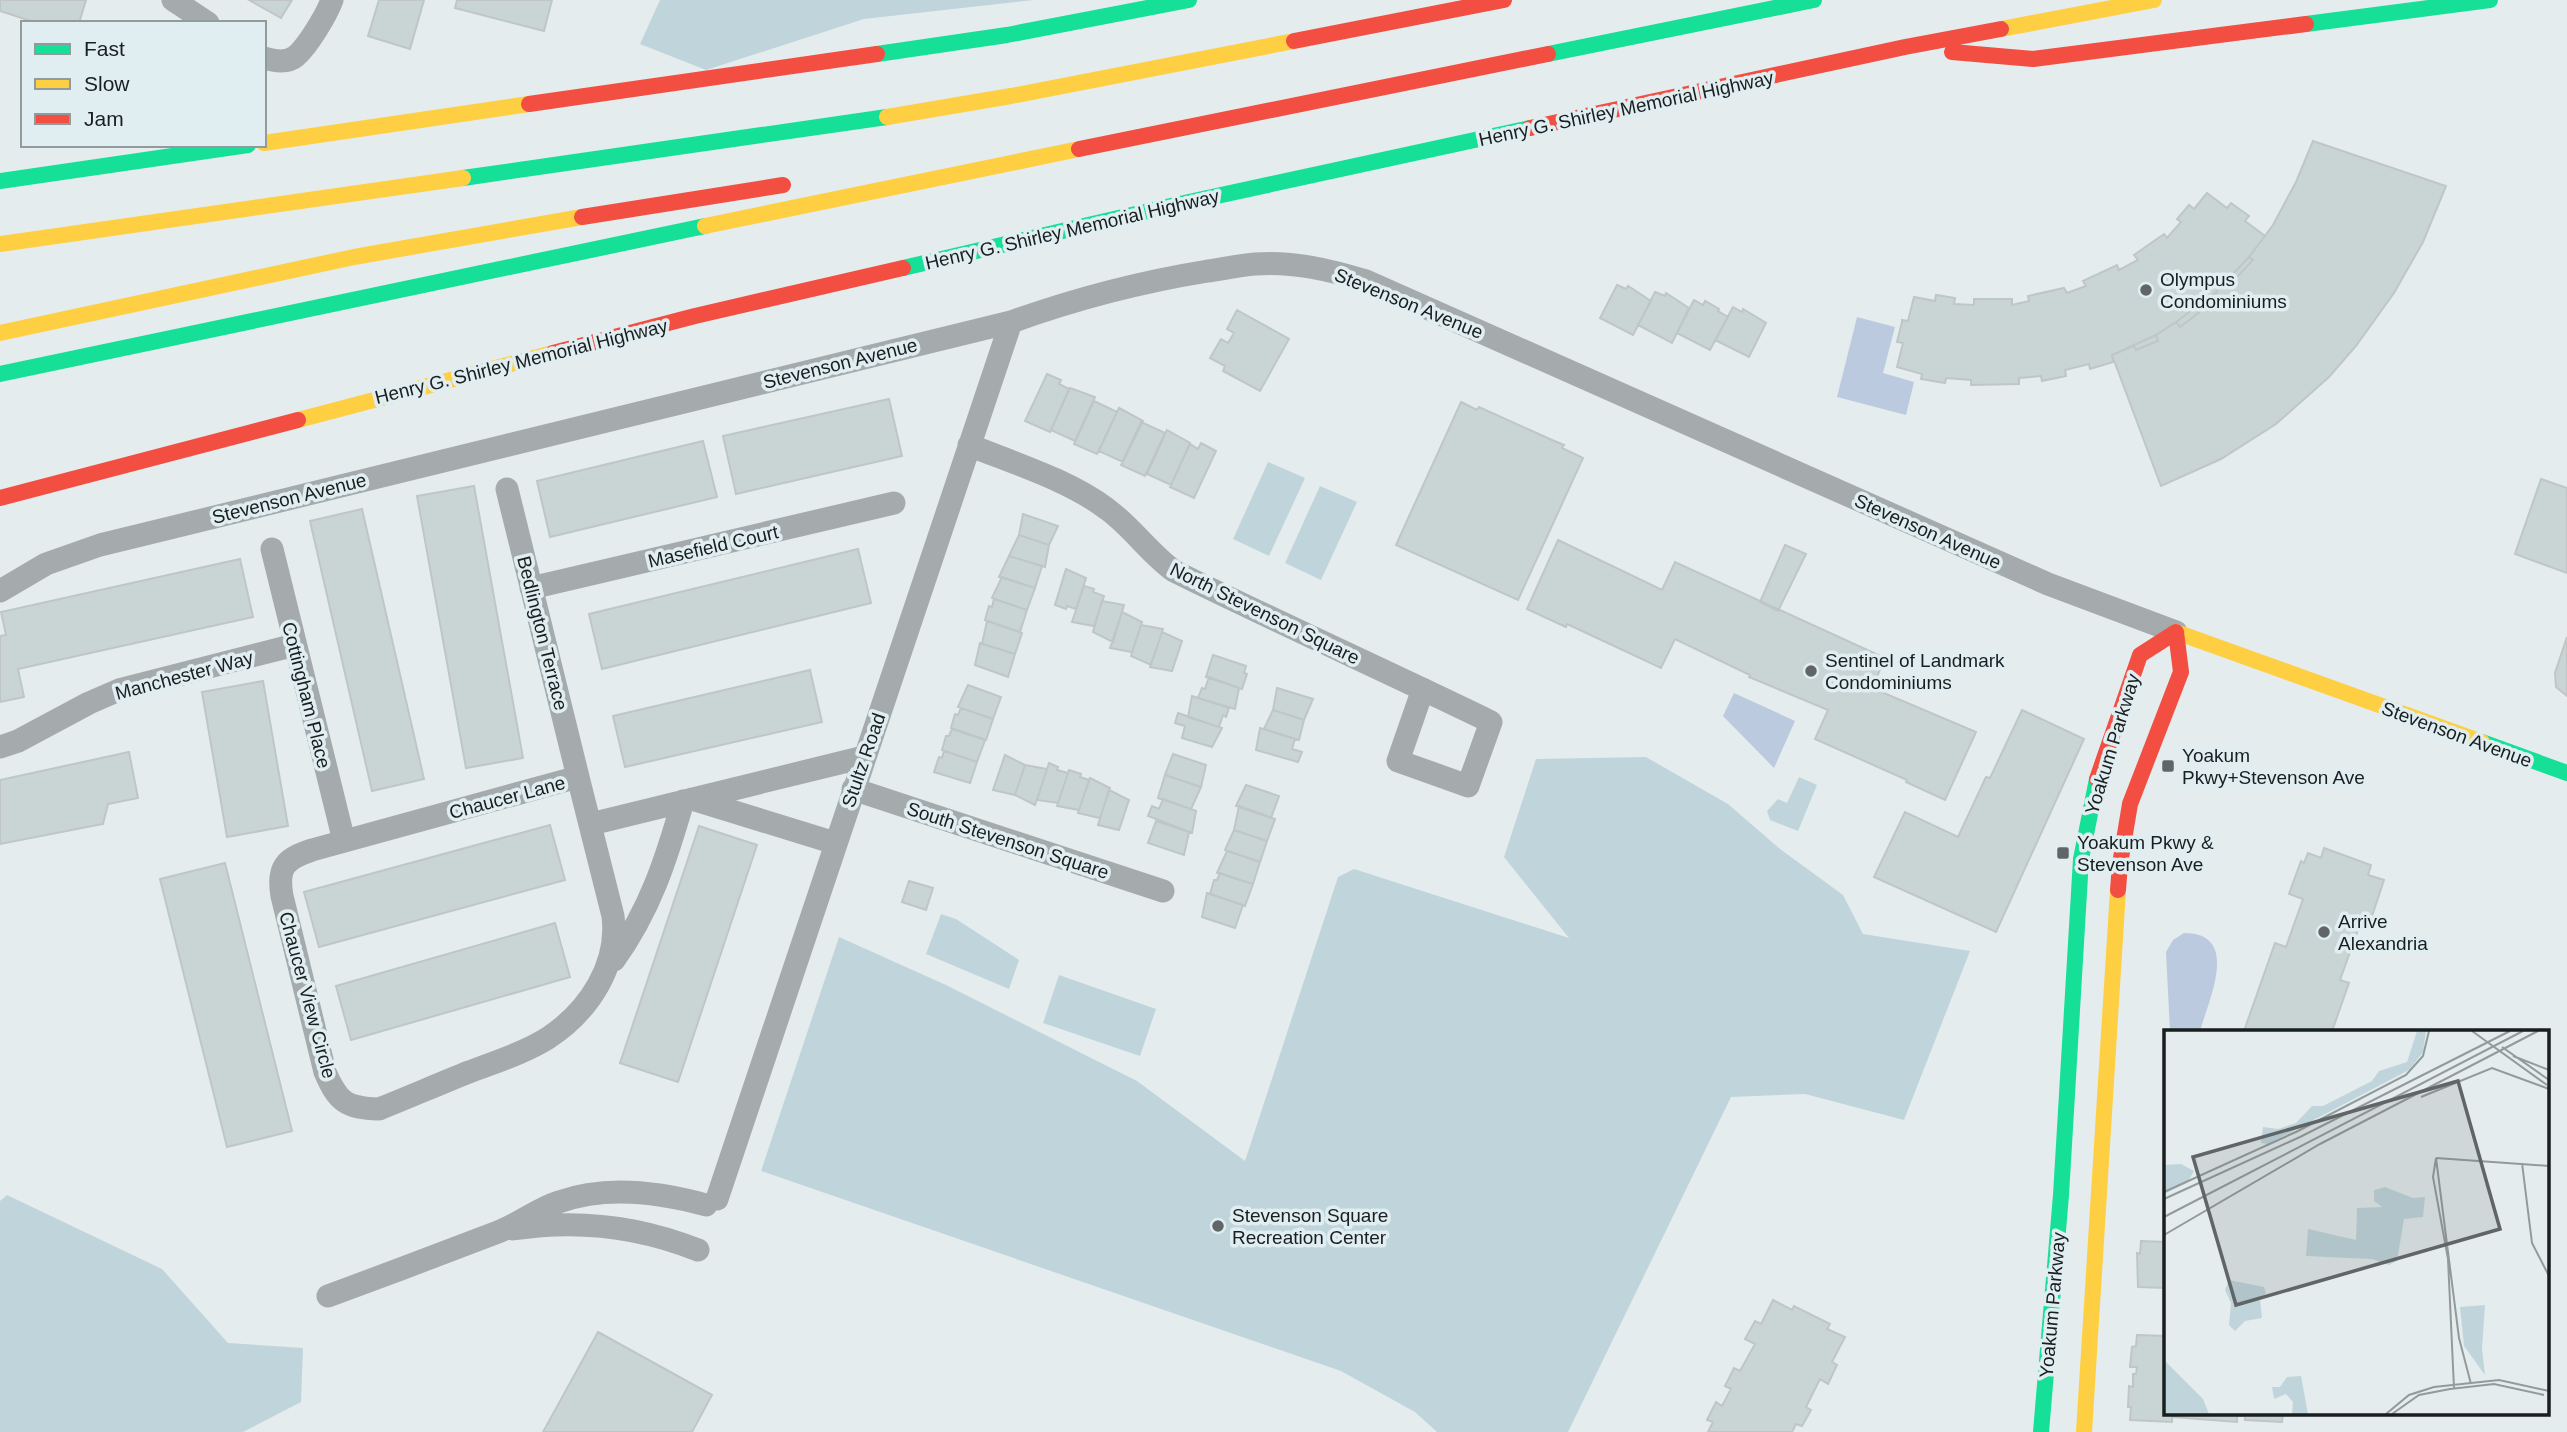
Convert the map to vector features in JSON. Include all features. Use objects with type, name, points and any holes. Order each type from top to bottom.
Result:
[{"type":"main road","points":[[266,143],[1007,35],[1189,0]]},
{"type":"main road","points":[[0,244],[893,116],[1011,96],[1504,0]]},
{"type":"main road","points":[[0,374],[907,184],[1814,0]]},
{"type":"main road","name":"Henry G. Shirley Memorial Highway","points":[[0,499],[695,316],[1166,207],[1905,47],[2154,0]]},
{"type":"main road","points":[[1905,47],[2033,59],[2490,0]]},
{"type":"main road","points":[[0,181],[234,147]]},
{"type":"main road","points":[[826,185],[907,184]]},
{"type":"main road","points":[[0,333],[354,257],[512,228],[799,185]]},
{"type":"main road","name":"Stevenson Avenue","points":[[2176,632],[2567,773]]},
{"type":"main road","name":"Yoakum Parkway","points":[[2041,1432],[2061,1195],[2081,859],[2094,788],[2140,655],[2176,632],[2181,672],[2130,804],[2120,864],[2084,1432]]},
{"type":"street","points":[[173,0],[205,21]]},
{"type":"street","points":[[266,58],[284,61],[295,57],[307,43],[332,0]]},
{"type":"street","name":"Stevenson Avenue","points":[[0,591],[46,564],[100,545],[1011,321],[1086,297],[1180,276],[1255,264],[1300,265],[1366,281],[2048,584],[2176,632]]},
{"type":"street","name":"Stultz Road","points":[[503,1230],[532,1213],[561,1201],[593,1194],[622,1191],[711,1202],[1011,321]]},
{"type":"street","name":"North Stevenson Square","points":[[969,445],[1092,498],[1117,517],[1156,558],[1174,571],[1423,689],[1491,722],[1468,786],[1398,761],[1423,689]]},
{"type":"street","name":"Bedlington Terrace","points":[[507,489],[578,777]]},
{"type":"street","name":"Masefield Court","points":[[531,589],[894,503]]},
{"type":"street","name":"Cottingham Place","points":[[272,549],[344,841]]},
{"type":"street","name":"Manchester Way","points":[[0,747],[18,741],[119,690],[295,645]]},
{"type":"street","points":[[591,824],[864,757]]},
{"type":"street","name":"Chaucer Lane","points":[[284,866],[300,854],[578,777],[591,824]]},
{"type":"street","name":"South Stevenson Square","points":[[853,789],[1163,891]]},
{"type":"street","points":[[688,800],[835,843]]},
{"type":"street","name":"Chaucer View Circle","points":[[284,866],[279,879],[282,896],[325,1072],[333,1090],[344,1103],[379,1109],[530,1048],[564,1026],[578,1013],[632,935],[648,905],[688,800]]},
{"type":"street","name":"Chaucer View Circle","points":[[591,824],[615,936],[608,968]]},
{"type":"street","points":[[328,1296],[503,1230],[556,1224],[595,1225],[656,1234],[698,1250]]},
{"type":"shaded area","points":[[660,0],[1034,0],[864,19],[706,70],[640,44]]},
{"type":"shaded area","points":[[1268,462],[1305,478],[1269,556],[1233,539]]},
{"type":"shaded area","points":[[1320,486],[1357,502],[1321,580],[1285,563]]},
{"type":"shaded area","points":[[1646,757],[1728,804],[1780,849],[1843,895],[1863,934],[1970,951],[1904,1120],[1805,1094],[1731,1097],[1568,1432],[1437,1432],[1415,1412],[1341,1371],[761,1171],[839,937],[946,985],[1137,1081],[1245,1161],[1338,877],[1354,869],[1569,938],[1504,857],[1536,759]]},
{"type":"shaded area","points":[[1799,777],[1817,785],[1798,831],[1770,820],[1767,811],[1778,799],[1787,803]]},
{"type":"shaded area","points":[[941,914],[956,919],[1019,960],[1009,989],[926,954]]},
{"type":"shaded area","points":[[1059,975],[1156,1009],[1140,1056],[1043,1023]]},
{"type":"shaded area","points":[[7,1195],[162,1269],[228,1343],[303,1348],[301,1402],[243,1432],[0,1432],[0,1201]]},
{"type":"water","points":[[1857,317],[1895,327],[1883,373],[1914,382],[1906,415],[1837,397]]},
{"type":"water","points":[[1734,693],[1795,721],[1774,768],[1723,716]]},
{"type":"water","points":[[2184,933],[2201,936],[2212,944],[2216,956],[2214,986],[2200,1030],[2170,1030],[2166,952],[2173,940]]},
{"type":"building","points":[[0,0],[86,0],[80,21],[31,21],[0,11]]},
{"type":"building","points":[[249,0],[292,0],[281,18]]},
{"type":"building","points":[[379,0],[424,0],[410,49],[368,36]]},
{"type":"building","points":[[457,0],[552,0],[544,31],[455,8]]},
{"type":"building","points":[[2313,141],[2446,186],[2423,242],[2394,293],[2356,346],[2329,377],[2276,424],[2221,459],[2161,486],[2112,355],[2156,335],[2176,322],[2216,292],[2249,257],[2273,225],[2296,182]]},
{"type":"building","name":"Olympus Condominiums","points":[[2207,193],[2227,208],[2231,203],[2249,216],[2245,221],[2265,236],[2249,257],[2253,260],[2236,278],[2233,274],[2216,292],[2219,297],[2180,327],[2176,322],[2156,335],[2158,341],[2136,350],[2134,346],[2112,355],[2113,362],[2090,369],[2089,364],[2065,370],[2066,376],[2042,381],[2041,376],[2019,378],[2019,384],[1971,385],[1971,380],[1946,378],[1945,383],[1921,379],[1922,374],[1897,367],[1903,343],[1897,342],[1902,320],[1908,321],[1914,297],[1935,301],[1936,295],[1955,298],[1954,304],[1974,305],[1974,299],[2012,299],[2012,305],[2029,301],[2028,296],[2064,288],[2067,293],[2086,286],[2083,281],[2117,265],[2119,270],[2138,260],[2134,255],[2164,234],[2167,238],[2181,222],[2177,219],[2189,205],[2194,209]]},
{"type":"building","points":[[1617,285],[1626,289],[1628,286],[1651,301],[1633,335],[1600,318]]},
{"type":"building","points":[[1655,292],[1665,296],[1666,293],[1689,308],[1672,343],[1638,325]]},
{"type":"building","points":[[1694,300],[1703,305],[1705,301],[1728,317],[1710,350],[1677,333]]},
{"type":"building","points":[[1733,307],[1742,312],[1743,309],[1766,323],[1749,357],[1715,340]]},
{"type":"building","points":[[1237,310],[1289,339],[1260,391],[1223,371],[1225,366],[1210,358],[1221,339],[1228,343],[1234,333],[1227,329]]},
{"type":"building","points":[[1047,374],[1061,380],[1059,384],[1069,389],[1050,432],[1025,421]]},
{"type":"building","points":[[1070,388],[1095,397],[1075,441],[1051,430]]},
{"type":"building","points":[[889,399],[902,456],[736,494],[723,436]]},
{"type":"building","points":[[1094,401],[1117,412],[1097,454],[1074,444]]},
{"type":"building","points":[[1461,402],[1477,410],[1479,407],[1564,445],[1562,448],[1583,458],[1518,600],[1396,545]]},
{"type":"building","points":[[1119,408],[1143,421],[1123,462],[1099,451]]},
{"type":"building","points":[[1141,422],[1165,433],[1145,476],[1121,465]]},
{"type":"building","points":[[1167,430],[1190,443],[1171,485],[1147,474]]},
{"type":"building","points":[[703,441],[717,497],[550,537],[537,481]]},
{"type":"building","points":[[1201,443],[1216,451],[1194,498],[1170,487],[1190,444],[1198,449]]},
{"type":"building","points":[[2541,479],[2567,488],[2567,573],[2515,554]]},
{"type":"building","points":[[474,486],[523,758],[466,768],[417,496]]},
{"type":"building","points":[[362,509],[424,779],[372,791],[310,521]]},
{"type":"building","points":[[1023,514],[1058,526],[1049,545],[1019,535]]},
{"type":"building","points":[[1019,535],[1049,545],[1045,567],[1009,556]]},
{"type":"building","name":"Sentinel of Landmark Condominiums","points":[[1558,540],[1662,590],[1675,562],[1885,658],[1872,688],[1976,732],[1945,800],[1815,739],[1828,710],[1749,677],[1750,675],[1675,639],[1661,668],[1567,624],[1566,627],[1527,609]]},
{"type":"building","points":[[1785,545],[1806,554],[1778,611],[1760,602]]},
{"type":"building","points":[[858,549],[871,603],[602,669],[589,614]]},
{"type":"building","points":[[1009,556],[1042,566],[1035,588],[999,577]]},
{"type":"building","points":[[240,559],[253,617],[18,669],[24,697],[0,702],[0,636],[6,635],[1,612]]},
{"type":"building","points":[[1066,569],[1086,578],[1076,609],[1055,605]]},
{"type":"building","points":[[1002,577],[1035,588],[1027,610],[992,598]]},
{"type":"building","points":[[1084,586],[1104,596],[1094,626],[1072,622]]},
{"type":"building","points":[[994,599],[1027,610],[1020,632],[985,620]]},
{"type":"building","points":[[1102,601],[1124,605],[1113,642],[1093,632]]},
{"type":"building","points":[[1122,612],[1142,622],[1132,652],[1110,648]]},
{"type":"building","points":[[987,621],[1022,633],[1015,654],[982,644]]},
{"type":"building","points":[[1141,625],[1163,629],[1151,665],[1131,656]]},
{"type":"building","points":[[1162,632],[1182,641],[1172,671],[1150,667]]},
{"type":"building","points":[[2567,637],[2567,696],[2556,687],[2555,673]]},
{"type":"building","points":[[980,643],[1015,654],[1008,677],[975,665]]},
{"type":"building","points":[[1213,655],[1246,666],[1244,673],[1247,674],[1242,689],[1206,677]]},
{"type":"building","points":[[810,670],[822,722],[625,767],[613,716]]},
{"type":"building","points":[[1209,677],[1239,688],[1235,709],[1198,698]]},
{"type":"building","points":[[263,681],[288,826],[227,837],[202,692]]},
{"type":"building","points":[[968,685],[1001,697],[993,719],[958,707]]},
{"type":"building","points":[[1277,688],[1313,699],[1304,720],[1273,710]]},
{"type":"building","points":[[1192,696],[1229,708],[1219,727],[1188,717]]},
{"type":"building","points":[[961,708],[993,719],[986,740],[951,728],[955,714],[958,715]]},
{"type":"building","points":[[1273,710],[1304,720],[1299,740],[1264,729]]},
{"type":"building","points":[[2022,710],[2084,739],[1996,932],[1874,877],[1905,812],[1958,837]]},
{"type":"building","points":[[1178,713],[1222,728],[1212,747],[1182,738],[1185,726],[1175,723]]},
{"type":"building","points":[[1260,728],[1295,739],[1292,749],[1302,752],[1298,762],[1256,750]]},
{"type":"building","points":[[952,729],[985,740],[977,762],[942,750],[946,736],[949,736]]},
{"type":"building","points":[[944,751],[977,762],[970,783],[934,772]]},
{"type":"building","points":[[129,752],[138,798],[108,804],[103,824],[0,844],[0,780]]},
{"type":"building","points":[[1173,754],[1206,765],[1201,787],[1165,775]]},
{"type":"building","points":[[1005,755],[1025,765],[1015,795],[993,790]]},
{"type":"building","points":[[1049,763],[1058,767],[1057,770],[1068,773],[1058,803],[1037,800]]},
{"type":"building","points":[[1025,765],[1047,769],[1035,805],[1015,795]]},
{"type":"building","points":[[1069,770],[1089,780],[1079,810],[1057,806]]},
{"type":"building","points":[[1165,775],[1201,787],[1191,809],[1158,798]]},
{"type":"building","points":[[1090,778],[1110,788],[1100,818],[1078,813]]},
{"type":"building","points":[[1246,785],[1279,796],[1271,818],[1236,806]]},
{"type":"building","points":[[1109,790],[1129,800],[1119,830],[1098,825]]},
{"type":"building","points":[[1163,799],[1196,811],[1192,833],[1148,816],[1152,806],[1159,809]]},
{"type":"building","points":[[1239,806],[1275,819],[1267,841],[1234,830]]},
{"type":"building","points":[[1156,821],[1189,832],[1184,855],[1148,843]]},
{"type":"building","points":[[550,825],[565,880],[319,947],[304,892]]},
{"type":"building","points":[[699,826],[757,845],[678,1082],[620,1063]]},
{"type":"building","points":[[1234,830],[1267,841],[1260,862],[1225,850]]},
{"type":"building","name":"Arrive Alexandria","points":[[2324,848],[2371,865],[2368,875],[2384,880],[2370,922],[2362,919],[2340,980],[2349,983],[2332,1030],[2244,1030],[2275,943],[2286,947],[2303,899],[2289,894],[2301,861],[2304,863],[2308,853],[2321,858]]},
{"type":"building","points":[[1227,851],[1260,862],[1253,884],[1217,873]]},
{"type":"building","points":[[225,863],[292,1131],[227,1147],[160,879]]},
{"type":"building","points":[[1220,873],[1253,884],[1245,906],[1210,894],[1214,880],[1217,880]]},
{"type":"building","points":[[909,881],[933,888],[926,910],[902,902]]},
{"type":"building","points":[[1207,893],[1243,905],[1235,928],[1202,917]]},
{"type":"building","points":[[555,923],[570,977],[351,1040],[336,986]]},
{"type":"building","points":[[2141,1241],[2164,1242],[2164,1288],[2138,1287],[2137,1253],[2140,1254]]},
{"type":"building","points":[[1773,1300],[1792,1310],[1794,1306],[1830,1324],[1827,1329],[1845,1337],[1832,1362],[1837,1365],[1828,1384],[1820,1379],[1806,1407],[1811,1410],[1802,1426],[1796,1424],[1792,1432],[1708,1432],[1713,1422],[1707,1420],[1716,1402],[1722,1406],[1731,1389],[1725,1386],[1734,1368],[1740,1371],[1755,1344],[1745,1339],[1755,1321],[1761,1324]]},
{"type":"building","points":[[598,1332],[712,1395],[692,1432],[543,1432]]},
{"type":"building","points":[[2137,1335],[2164,1336],[2164,1414],[2283,1414],[2282,1422],[2245,1420],[2245,1416],[2237,1416],[2237,1422],[2172,1417],[2172,1422],[2130,1420],[2129,1386],[2133,1387],[2133,1374],[2136,1374],[2137,1367],[2130,1367],[2132,1347],[2136,1346]]},
{"type":"traffic: fast","points":[[877,54],[1007,35],[1189,0]]},
{"type":"traffic: fast","points":[[1548,54],[1814,0]]},
{"type":"traffic: fast","points":[[2306,24],[2490,0]]},
{"type":"traffic: fast","points":[[463,178],[887,117]]},
{"type":"traffic: fast","points":[[903,268],[1166,207],[1530,128]]},
{"type":"traffic: fast","points":[[0,181],[234,147]]},
{"type":"traffic: fast","points":[[0,374],[705,226]]},
{"type":"traffic: fast","points":[[2482,742],[2567,773]]},
{"type":"traffic: fast","points":[[2041,1432],[2061,1195],[2081,859],[2097,779]]},
{"type":"traffic: slow","points":[[2001,29],[2154,0]]},
{"type":"traffic: slow","points":[[887,117],[1011,96],[1294,41]]},
{"type":"traffic: slow","points":[[266,143],[529,104]]},
{"type":"traffic: slow","points":[[705,226],[1079,149]]},
{"type":"traffic: slow","points":[[0,244],[463,178]]},
{"type":"traffic: slow","points":[[0,333],[354,257],[582,217]]},
{"type":"traffic: slow","points":[[298,420],[553,353]]},
{"type":"traffic: slow","points":[[2176,632],[2482,742]]},
{"type":"traffic: slow","points":[[2084,1432],[2118,890]]},
{"type":"traffic: jam","points":[[1294,41],[1504,0]]},
{"type":"traffic: jam","points":[[1952,52],[2033,59],[2306,24]]},
{"type":"traffic: jam","points":[[1530,128],[1905,47],[2001,29]]},
{"type":"traffic: jam","points":[[529,104],[877,54]]},
{"type":"traffic: jam","points":[[1079,149],[1548,54]]},
{"type":"traffic: jam","points":[[582,217],[783,185]]},
{"type":"traffic: jam","points":[[553,353],[695,316],[903,268]]},
{"type":"traffic: jam","points":[[0,498],[298,420]]},
{"type":"traffic: jam","points":[[2097,779],[2140,655],[2176,632]]},
{"type":"traffic: jam","points":[[2118,890],[2130,804],[2181,672],[2176,632]]},
{"type":"place","name":"Olympus Condominiums","points":[[2146,290]]},
{"type":"place","name":"Sentinel of Landmark Condominiums","points":[[1811,671]]},
{"type":"place","name":"Yoakum Pkwy+Stevenson Ave","points":[[2168,766]]},
{"type":"place","name":"Yoakum Pkwy & Stevenson Ave","points":[[2063,853]]},
{"type":"place","name":"Arrive Alexandria","points":[[2324,932]]},
{"type":"place","name":"Stevenson Square Recreation Center","points":[[1218,1226]]}]
